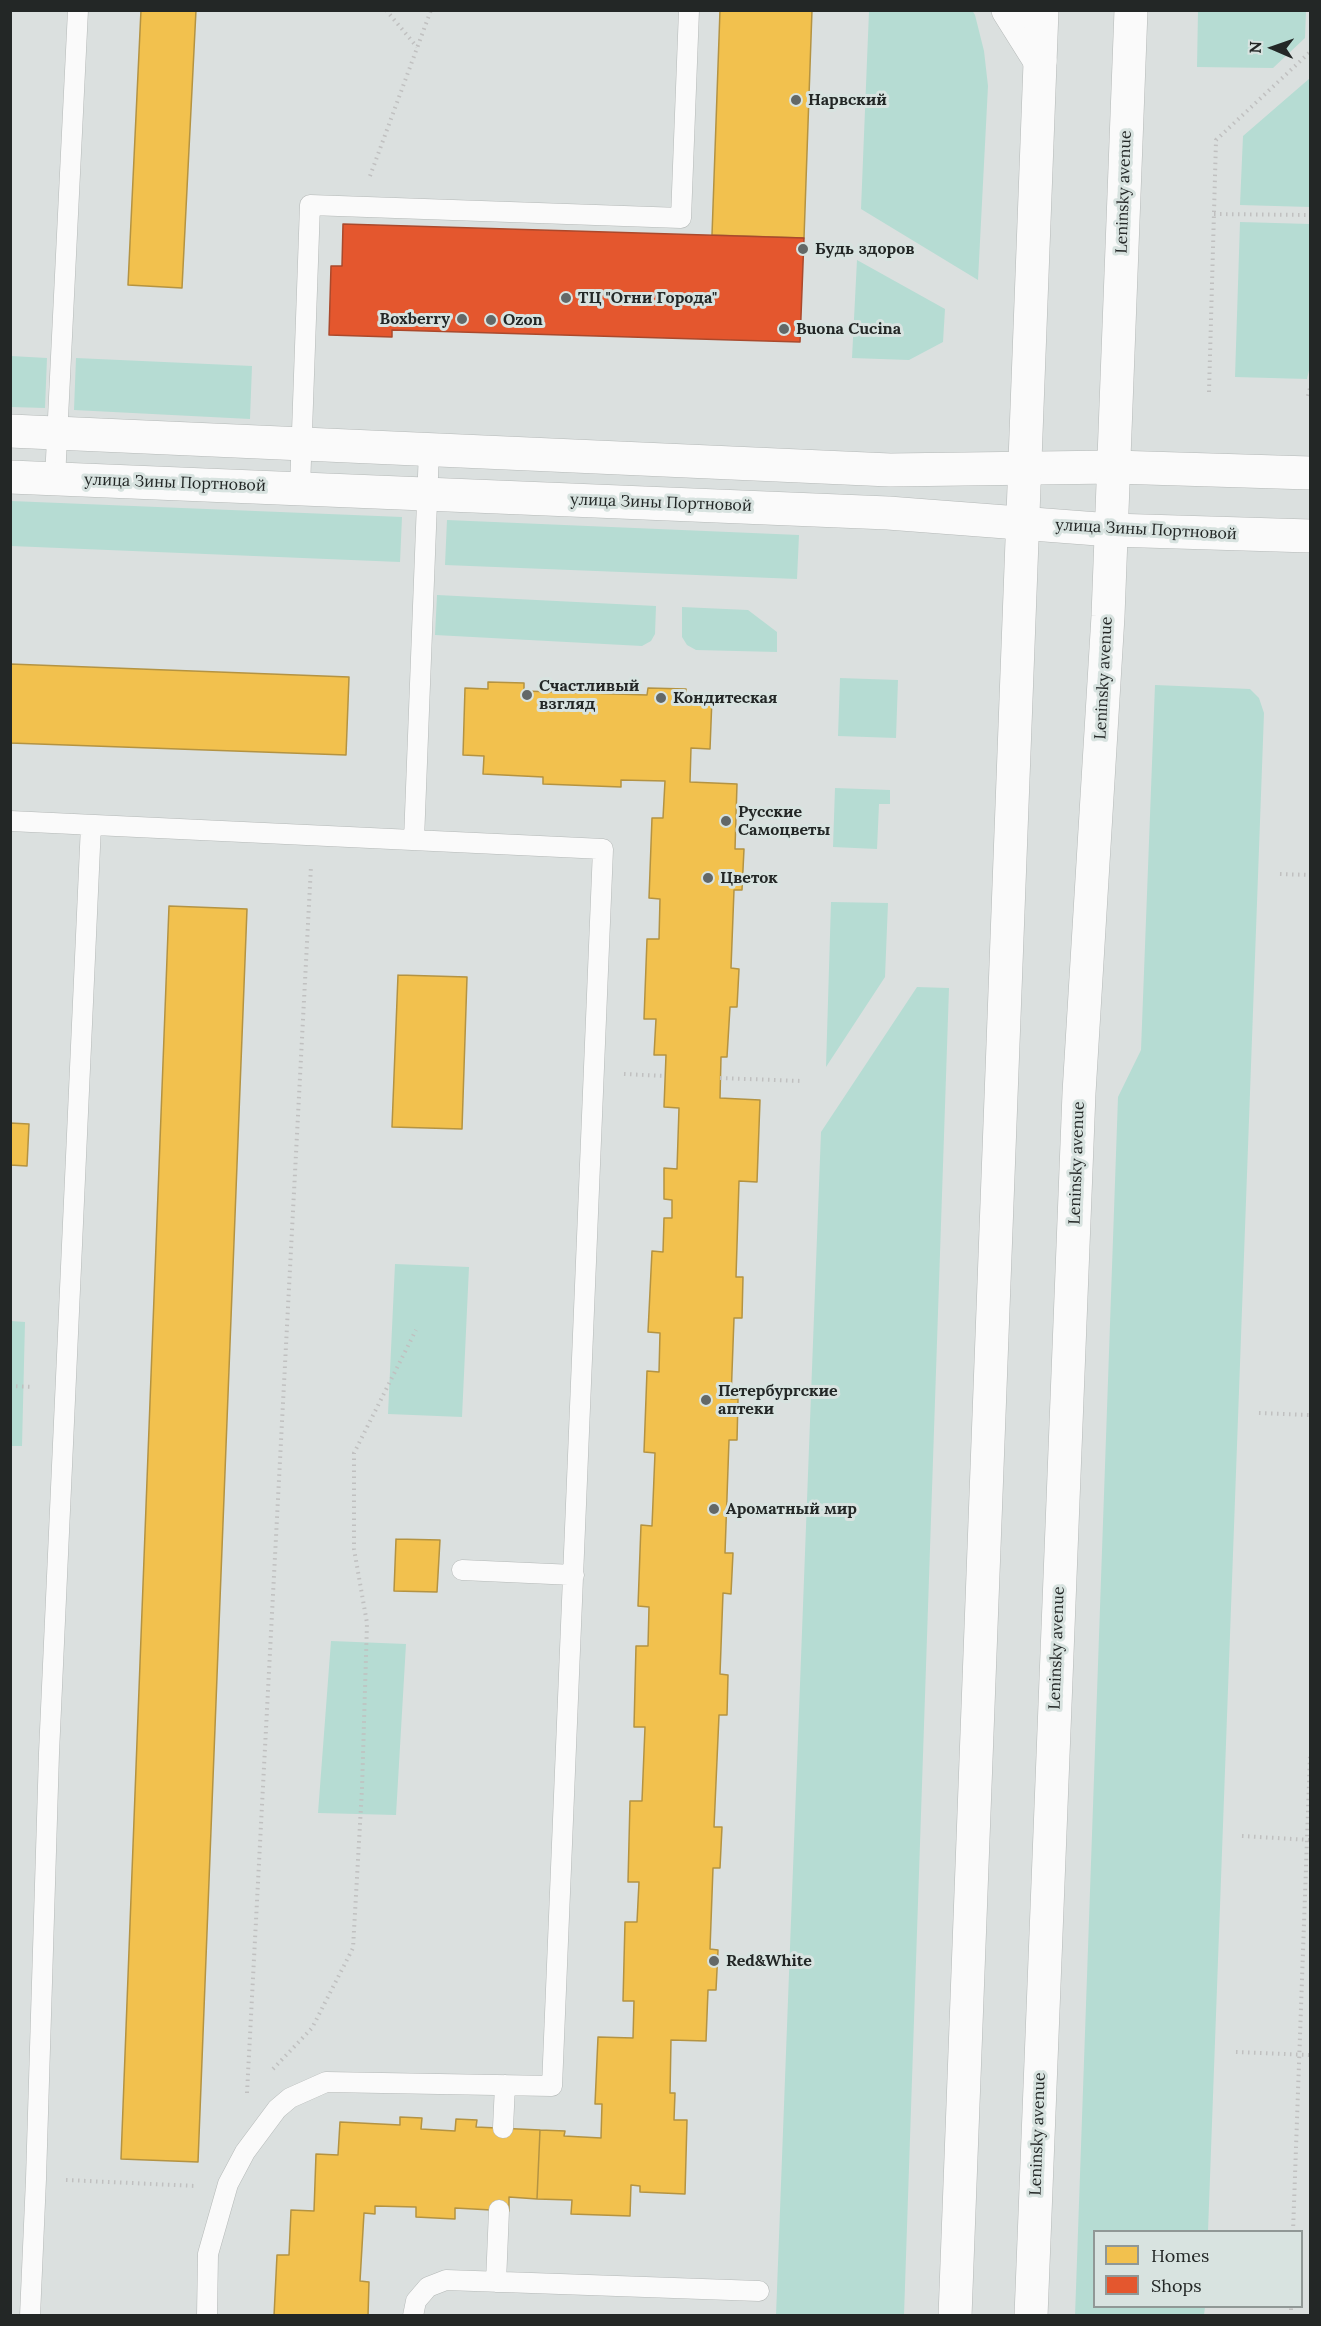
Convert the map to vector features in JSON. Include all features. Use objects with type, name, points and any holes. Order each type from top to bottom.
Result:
[{"type":"main road","points":[[1008,10],[1040,61]]},
{"type":"main road","points":[[954,2316],[1042,10]]},
{"type":"main road","name":"Leninsky avenue","points":[[1031,2316],[1079,1093],[1112,530],[1131,10]]},
{"type":"main road","points":[[10,431],[890,470],[1114,466],[1311,473]]},
{"type":"main road","name":"улица Зины Портновой","points":[[10,477],[888,513],[1112,530],[1311,536]]},
{"type":"lane","points":[[55,478],[78,10]]},
{"type":"lane","points":[[300,489],[310,205],[681,218],[689,10]]},
{"type":"lane","points":[[414,840],[429,450]]},
{"type":"lane","points":[[10,821],[603,849],[552,2086],[326,2082],[290,2098],[278,2109],[245,2152],[228,2184],[208,2254],[207,2316]]},
{"type":"lane","points":[[30,2316],[49,1753],[92,825]]},
{"type":"lane","points":[[462,1570],[574,1575]]},
{"type":"lane","points":[[503,2128],[505,2085]]},
{"type":"lane","points":[[496,2282],[499,2210]]},
{"type":"lane","points":[[413,2316],[416,2301],[428,2287],[446,2280],[759,2291]]},
{"type":"path","points":[[386,10],[418,48]]},
{"type":"path","points":[[358,207],[431,10]]},
{"type":"path","points":[[1209,392],[1216,140],[1311,52]]},
{"type":"path","points":[[1214,214],[1311,215]]},
{"type":"path","points":[[1308,396],[1311,388]]},
{"type":"path","points":[[255,2087],[247,2096],[313,836]]},
{"type":"path","points":[[1280,874],[1311,875]]},
{"type":"path","points":[[594,1073],[665,1076]]},
{"type":"path","points":[[720,1078],[802,1081]]},
{"type":"path","points":[[271,2070],[312,2028],[353,1948],[362,1789],[367,1623],[354,1549],[354,1453],[416,1330]]},
{"type":"path","points":[[1259,1413],[1311,1415]]},
{"type":"path","points":[[1293,2230],[1311,1755]]},
{"type":"path","points":[[1242,1836],[1309,1839]]},
{"type":"path","points":[[1236,2052],[1311,2055]]},
{"type":"path","points":[[36,2179],[196,2186],[202,2177]]},
{"type":"green space","points":[[972,10],[975,15],[984,51],[988,86],[978,280],[861,209],[869,11]]},
{"type":"green space","points":[[1198,11],[1306,11],[1305,38],[1273,68],[1197,67]]},
{"type":"green space","points":[[1310,78],[1310,207],[1240,205],[1243,136]]},
{"type":"green space","points":[[1240,222],[1310,224],[1310,366],[1307,379],[1235,377]]},
{"type":"green space","points":[[857,260],[945,309],[943,342],[909,360],[852,358]]},
{"type":"green space","points":[[11,356],[47,358],[45,408],[11,407]]},
{"type":"green space","points":[[76,358],[252,366],[250,419],[74,410]]},
{"type":"green space","points":[[11,501],[402,517],[400,562],[11,546]]},
{"type":"green space","points":[[447,520],[799,535],[797,579],[445,565]]},
{"type":"green space","points":[[437,595],[656,606],[655,634],[651,641],[642,646],[435,635]]},
{"type":"green space","points":[[682,607],[748,610],[777,632],[777,652],[696,650],[687,645],[682,637]]},
{"type":"green space","points":[[840,678],[898,680],[896,738],[838,736]]},
{"type":"green space","points":[[1155,685],[1250,689],[1259,698],[1264,713],[1208,2230],[1093,2230],[1093,2308],[1205,2308],[1204,2315],[1075,2316],[1118,1097],[1141,1050]]},
{"type":"green space","points":[[835,788],[890,790],[890,804],[879,804],[877,849],[833,847]]},
{"type":"green space","points":[[831,902],[888,903],[885,977],[826,1067]]},
{"type":"green space","points":[[917,987],[949,988],[904,2315],[776,2315],[821,1132]]},
{"type":"green space","points":[[395,1264],[469,1267],[462,1417],[388,1414]]},
{"type":"green space","points":[[11,1321],[25,1322],[22,1446],[11,1446]]},
{"type":"green space","points":[[331,1641],[406,1644],[396,1815],[318,1813]]},
{"type":"building: Homes","points":[[141,10],[196,10],[182,288],[128,285]]},
{"type":"building: Homes","points":[[720,10],[812,10],[804,238],[712,235]]},
{"type":"building: Homes","points":[[10,664],[349,677],[346,755],[10,743]]},
{"type":"building: Homes","points":[[488,682],[524,683],[524,691],[647,695],[648,688],[686,689],[686,697],[712,698],[710,749],[691,748],[690,782],[737,784],[735,849],[744,849],[742,890],[734,890],[731,968],[739,969],[737,1007],[730,1007],[727,1057],[721,1057],[720,1098],[760,1100],[757,1182],[739,1181],[736,1277],[743,1277],[742,1318],[734,1318],[731,1399],[738,1399],[737,1440],[729,1440],[725,1553],[733,1553],[731,1594],[723,1593],[720,1674],[728,1675],[727,1715],[719,1715],[714,1827],[722,1827],[720,1868],[713,1868],[710,1949],[718,1950],[716,1990],[708,1990],[706,2041],[671,2040],[670,2093],[675,2093],[674,2120],[687,2120],[685,2194],[640,2192],[640,2186],[631,2185],[630,2216],[571,2214],[572,2200],[537,2199],[540,2130],[565,2131],[564,2136],[601,2138],[602,2104],[595,2104],[598,2037],[633,2038],[634,2001],[623,2001],[625,1922],[637,1922],[639,1882],[628,1882],[630,1801],[642,1801],[645,1727],[634,1727],[636,1646],[648,1646],[649,1607],[638,1606],[641,1525],[652,1526],[655,1453],[644,1452],[647,1371],[659,1372],[660,1333],[648,1332],[652,1251],[663,1252],[664,1218],[672,1218],[672,1200],[664,1199],[664,1168],[677,1169],[679,1108],[664,1107],[666,1055],[654,1055],[656,1019],[644,1019],[647,939],[659,939],[660,899],[649,898],[652,818],[663,818],[665,781],[621,780],[621,787],[543,784],[543,777],[483,774],[484,756],[463,755],[465,688],[488,689]]},
{"type":"building: Homes","points":[[169,906],[247,909],[198,2162],[121,2159]]},
{"type":"building: Homes","points":[[398,975],[467,977],[462,1129],[392,1127]]},
{"type":"building: Homes","points":[[10,1123],[29,1124],[27,1166],[10,1165]]},
{"type":"building: Homes","points":[[396,1539],[440,1540],[437,1592],[394,1591]]},
{"type":"building: Homes","points":[[400,2117],[422,2118],[421,2129],[455,2131],[456,2119],[477,2120],[476,2127],[540,2130],[537,2199],[509,2197],[509,2211],[455,2208],[455,2219],[416,2217],[416,2207],[375,2206],[375,2214],[364,2213],[360,2281],[369,2282],[368,2316],[274,2316],[277,2255],[289,2255],[291,2210],[314,2211],[316,2154],[338,2155],[340,2122],[400,2125]]},
{"type":"building: Shops","name":"ТЦ \"Огни Города\"","points":[[343,224],[804,238],[800,342],[392,330],[392,337],[329,335],[331,266],[342,266]]},
{"type":"place","name":"Нарвский","points":[[796,100]]},
{"type":"place","name":"Будь здоров","points":[[803,249]]},
{"type":"place","name":"ТЦ \"Огни Города\"","points":[[566,298]]},
{"type":"place","name":"Boxberry","points":[[462,319]]},
{"type":"place","name":"Ozon","points":[[491,320]]},
{"type":"place","name":"Buona Cucina","points":[[784,329]]},
{"type":"place","name":"Счастливый взгляд","points":[[527,695]]},
{"type":"place","name":"Кондитеская","points":[[661,698]]},
{"type":"place","name":"Русские Самоцветы","points":[[726,821]]},
{"type":"place","name":"Цветок","points":[[708,878]]},
{"type":"place","name":"Петербургские аптеки","points":[[706,1400]]},
{"type":"place","name":"Ароматный мир","points":[[714,1509]]},
{"type":"place","name":"Red&White","points":[[714,1961]]}]
